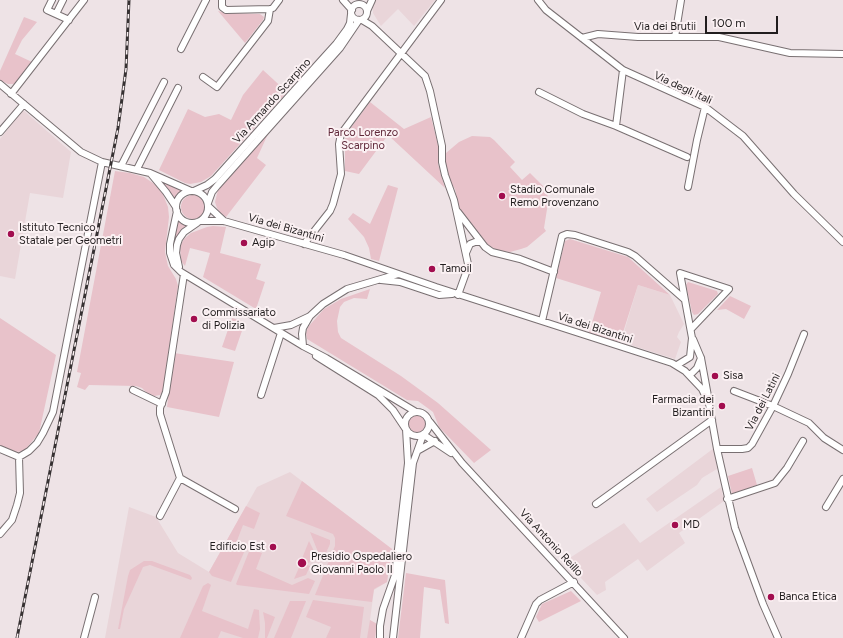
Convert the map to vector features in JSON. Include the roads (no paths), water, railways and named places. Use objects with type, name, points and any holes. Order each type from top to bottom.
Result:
[{"type":"street","points":[[52,0],[47,10],[69,20]]},
{"type":"street","points":[[56,14],[63,0]]},
{"type":"street","points":[[11,94],[84,0]]},
{"type":"street","points":[[181,49],[206,0]]},
{"type":"street","points":[[222,0],[222,7],[224,9],[270,9],[273,8],[279,0]]},
{"type":"street","points":[[344,0],[356,6],[363,5],[372,26]]},
{"type":"street","points":[[360,20],[366,17],[372,0]]},
{"type":"street","points":[[304,244],[330,211],[333,204],[341,174],[339,144],[341,134],[441,0]]},
{"type":"street","name":"Via degli Itali","points":[[538,0],[546,10],[623,70],[705,107],[743,136],[794,194],[843,242]]},
{"type":"street","points":[[675,37],[681,0]]},
{"type":"street","points":[[356,6],[353,18],[372,26],[425,76],[430,91],[442,146],[444,175],[454,200],[468,264],[468,270],[456,294]]},
{"type":"street","name":"Via Armando Scarpino","points":[[193,191],[207,185],[218,176],[336,44],[347,29],[356,6]]},
{"type":"street","points":[[203,77],[217,87],[268,21],[270,9]]},
{"type":"street","name":"Via Armando Scarpino","points":[[208,205],[212,192],[335,53],[360,20]]},
{"type":"street","name":"Via dei Brutii","points":[[582,38],[598,34],[638,37],[719,37],[790,53],[843,54]]},
{"type":"street","points":[[616,126],[623,70]]},
{"type":"street","points":[[121,166],[164,82]]},
{"type":"street","points":[[0,84],[81,152],[102,162],[150,173],[203,195],[208,205],[207,214],[184,232],[177,245],[177,263],[183,273],[166,392],[160,414],[180,478],[235,509]]},
{"type":"street","points":[[137,169],[178,88]]},
{"type":"street","points":[[539,92],[583,114],[616,126],[687,157]]},
{"type":"street","points":[[0,132],[24,104]]},
{"type":"street","points":[[688,187],[705,107]]},
{"type":"street","points":[[19,457],[29,451],[37,443],[53,412],[102,162]]},
{"type":"street","points":[[150,173],[166,192],[182,220],[186,222],[198,222]]},
{"type":"street","points":[[193,191],[182,195],[179,198],[176,209],[170,244],[170,253],[174,265],[183,273],[303,346],[326,358],[416,412],[426,415],[430,422],[429,429],[424,435],[415,457],[393,638]]},
{"type":"street","name":"Via dei Bizantini","points":[[208,205],[224,221]]},
{"type":"street","points":[[456,209],[486,248],[492,252],[520,259],[554,272]]},
{"type":"street","name":"Via dei Bizantini","points":[[198,222],[224,221],[304,244],[384,268],[400,277],[677,365],[689,374],[702,389],[709,404],[717,449],[735,528],[743,553],[778,638]]},
{"type":"street","points":[[542,322],[562,236],[567,234],[575,235],[628,252],[635,256],[684,299]]},
{"type":"street","points":[[466,253],[470,244],[474,242],[481,242]]},
{"type":"street","points":[[378,280],[384,276],[384,268]]},
{"type":"street","points":[[689,374],[692,338],[680,273],[729,289],[691,329]]},
{"type":"street","points":[[400,277],[378,280],[347,289],[323,304],[310,316],[303,328],[303,346],[317,357],[378,395],[393,410],[406,429],[413,436],[424,435]]},
{"type":"street","points":[[274,328],[291,325],[310,316]]},
{"type":"street","points":[[261,395],[282,333]]},
{"type":"street","name":"Via dei Latini","points":[[717,449],[742,449],[748,448],[752,444],[773,406],[804,334]]},
{"type":"street","points":[[692,338],[701,358],[709,404]]},
{"type":"street","points":[[677,365],[690,358]]},
{"type":"street","points":[[689,374],[697,368],[701,358]]},
{"type":"street","points":[[133,390],[162,404]]},
{"type":"street","points":[[734,391],[773,406],[809,423],[824,438],[843,450]]},
{"type":"street","points":[[380,638],[381,618],[396,569],[409,454],[405,425],[409,415],[416,412]]},
{"type":"street","points":[[596,504],[712,420]]},
{"type":"street","name":"Via Antonio Reillo","points":[[430,422],[462,463],[574,582],[624,638]]},
{"type":"street","name":"Via Antonio Reillo","points":[[424,435],[435,441],[462,463]]},
{"type":"street","points":[[419,450],[435,441]]},
{"type":"street","points":[[728,499],[774,483],[787,468],[803,441]]},
{"type":"street","points":[[0,449],[19,457]]},
{"type":"street","points":[[0,534],[12,520],[20,493],[19,457]]},
{"type":"street","points":[[160,516],[180,478]]},
{"type":"street","points":[[826,507],[843,479]]},
{"type":"street","points":[[521,638],[536,604],[540,600],[574,582]]},
{"type":"street","points":[[84,638],[94,597]]},
{"type":"street","points":[[385,603],[392,600],[395,603],[396,608]]},
{"type":"railway","points":[[17,638],[118,128],[126,69],[129,0]]},
{"type":"place","name":"Stadio Comunale Remo Provenzano","points":[[502,196]]},
{"type":"place","name":"Istituto Tecnico Statale per Geometri","points":[[11,234]]},
{"type":"place","name":"Agip","points":[[244,243]]},
{"type":"place","name":"Tamoil","points":[[432,269]]},
{"type":"place","name":"Commissariato di Polizia","points":[[194,319]]},
{"type":"place","name":"Sisa","points":[[715,376]]},
{"type":"place","name":"Farmacia dei Bizantini","points":[[722,406]]},
{"type":"place","name":"MD","points":[[675,525]]},
{"type":"place","name":"Edificio Est","points":[[273,547]]},
{"type":"place","name":"Presidio Ospedaliero Giovanni Paolo II","points":[[302,563]]},
{"type":"place","name":"Banca Etica","points":[[771,597]]},
{"type":"park label","name":"Parco Lorenzo Scarpino","points":[[363,139]]}]
